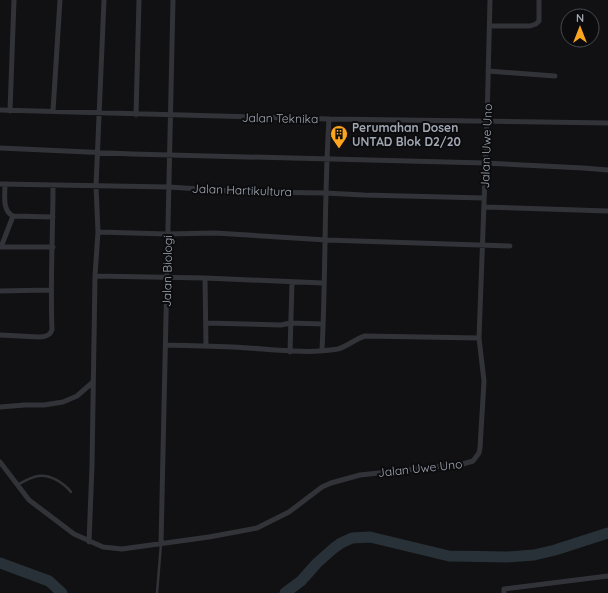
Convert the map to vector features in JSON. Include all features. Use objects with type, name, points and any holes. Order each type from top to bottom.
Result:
[{"type":"street","points":[[10,110],[14,0]]},
{"type":"street","points":[[54,111],[60,0]]},
{"type":"street","points":[[89,542],[91,514],[95,276],[98,232],[96,186],[104,0]]},
{"type":"street","points":[[136,115],[139,0]]},
{"type":"street","name":"Jalan Biologi","points":[[161,543],[168,187],[174,0]]},
{"type":"street","name":"Jalan Uwe Uno","points":[[0,462],[29,500],[74,534],[103,547],[122,549],[209,537],[257,528],[289,512],[322,487],[345,478],[401,470],[457,465],[473,461],[479,453],[480,448],[484,406],[484,381],[479,338],[490,0]]},
{"type":"street","points":[[490,26],[530,26],[536,24],[539,21],[539,0]]},
{"type":"street","points":[[488,71],[555,76]]},
{"type":"street","name":"Jalan Teknika","points":[[0,110],[136,115],[608,123]]},
{"type":"street","points":[[322,350],[323,283],[326,240],[326,160],[329,119]]},
{"type":"street","points":[[0,148],[45,149],[98,153],[485,163],[608,170]]},
{"type":"street","points":[[3,184],[7,211],[13,216],[53,217]]},
{"type":"street","name":"Jalan Hartikultura","points":[[3,184],[168,187],[246,192],[484,198]]},
{"type":"street","points":[[0,336],[39,338],[45,337],[51,333],[50,290],[53,247],[53,185]]},
{"type":"street","points":[[484,207],[608,211]]},
{"type":"street","points":[[13,216],[0,247],[53,247]]},
{"type":"street","points":[[98,232],[167,234],[215,233],[326,240],[510,246]]},
{"type":"street","points":[[95,276],[167,276],[323,283]]},
{"type":"street","points":[[205,278],[206,346]]},
{"type":"street","points":[[290,352],[292,282]]},
{"type":"street","points":[[0,291],[50,290]]},
{"type":"street","points":[[206,323],[281,325],[323,324]]},
{"type":"street","points":[[166,345],[248,348],[290,352],[337,349],[347,346],[358,338],[365,336],[479,338]]},
{"type":"street","points":[[0,407],[44,405],[63,402],[77,396],[93,382]]},
{"type":"street","points":[[504,593],[504,589],[608,576]]},
{"type":"lane","points":[[17,485],[34,477],[43,476],[62,483],[71,492]]},
{"type":"lane","points":[[156,593],[161,543]]},
{"type":"waterway","points":[[285,593],[301,581],[317,563],[334,548],[352,538],[370,537],[449,556],[507,557],[534,555],[608,533]]},
{"type":"waterway","points":[[0,563],[49,581],[62,593]]},
{"type":"place","name":"Perumahan Dosen UNTAD Blok D2/20","points":[[339,149]]}]
